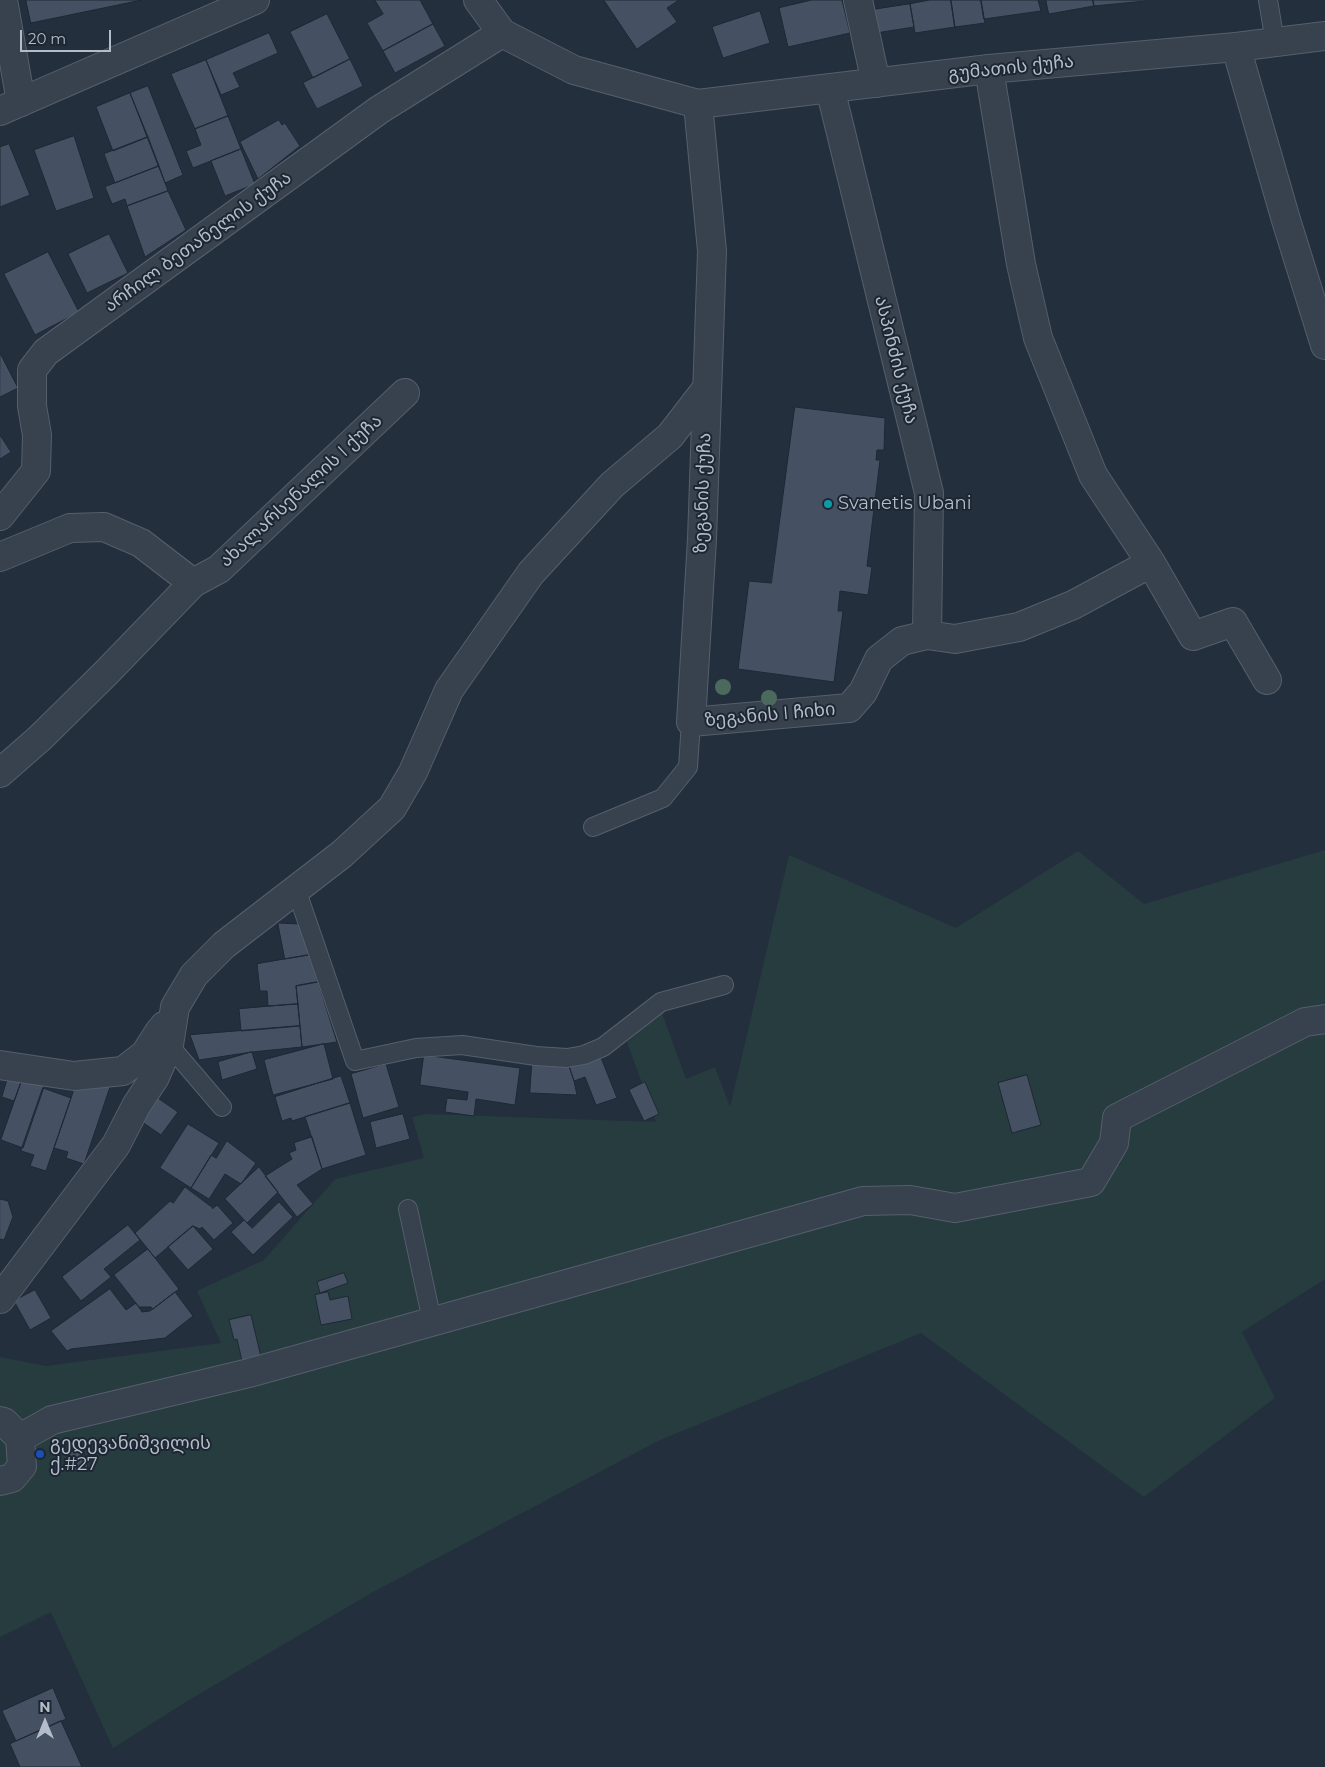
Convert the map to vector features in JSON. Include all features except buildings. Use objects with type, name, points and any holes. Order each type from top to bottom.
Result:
[{"type":"street","points":[[3,0],[11,107],[255,0]]},
{"type":"street","points":[[478,0],[502,33],[574,70],[698,104]]},
{"type":"street","points":[[858,0],[876,83]]},
{"type":"street","name":"არჩილ ბეთანელის ქუჩა","points":[[0,516],[36,471],[37,435],[32,406],[32,370],[46,352],[379,110],[502,33]]},
{"type":"street","name":"გუმათის ქუჩა","points":[[698,104],[989,69],[1236,47],[1325,36]]},
{"type":"street","points":[[1236,47],[1286,220],[1325,345]]},
{"type":"street","points":[[989,69],[1021,264],[1038,338],[1093,475],[1151,563],[1193,636],[1233,622],[1267,680]]},
{"type":"street","name":"ასპინძის ქუჩა","points":[[830,88],[928,493],[927,635]]},
{"type":"street","name":"ზეგანის ქუჩა","points":[[691,722],[702,538],[712,251],[698,104]]},
{"type":"street","points":[[0,1299],[116,1145],[136,1106],[155,1077],[169,1045],[175,1007],[194,975],[224,945],[342,854],[392,808],[413,772],[449,690],[531,572],[612,485],[670,436],[707,388]]},
{"type":"street","name":"ახალარსენალის I ქუჩა","points":[[0,774],[40,738],[106,673],[193,583],[219,569],[405,392]]},
{"type":"street","points":[[0,557],[70,528],[104,527],[141,543],[193,583]]},
{"type":"street","points":[[927,635],[955,639],[1019,627],[1073,605],[1151,563]]},
{"type":"street","name":"ზეგანის I ჩიხი","points":[[691,722],[849,708],[863,692],[880,659],[902,642],[927,635]]},
{"type":"street","points":[[0,1065],[74,1076],[123,1071],[145,1054],[159,1032],[174,1017]]},
{"type":"street","points":[[0,1481],[12,1478],[22,1466],[10,1429],[249,1373],[863,1201],[910,1200],[955,1208],[1091,1182],[1114,1143],[1117,1118],[1305,1022],[1325,1019]]},
{"type":"lane","points":[[1268,0],[1275,42]]},
{"type":"lane","name":"ზეგანის ქუჩა","points":[[593,827],[663,798],[688,767],[691,722]]},
{"type":"lane","points":[[296,890],[355,1061],[416,1048],[462,1045],[536,1056],[567,1058],[584,1055],[603,1047],[661,1002],[724,985]]},
{"type":"lane","points":[[169,1045],[222,1107]]},
{"type":"lane","points":[[408,1209],[432,1321]]},
{"type":"green space","points":[[1325,850],[1325,1279],[1242,1332],[1275,1398],[1144,1497],[921,1333],[658,1441],[373,1592],[189,1700],[113,1748],[51,1612],[0,1637],[0,1357],[46,1366],[221,1343],[197,1291],[264,1260],[335,1179],[424,1158],[412,1117],[426,1114],[656,1122],[627,1042],[662,1013],[686,1079],[715,1067],[730,1107],[789,855],[956,928],[1078,851],[1144,904]]},
{"type":"place","name":"Svanetis Ubani","points":[[828,504]]},
{"type":"place","name":"გედევანიშვილის ქ.#27","points":[[40,1454]]}]
